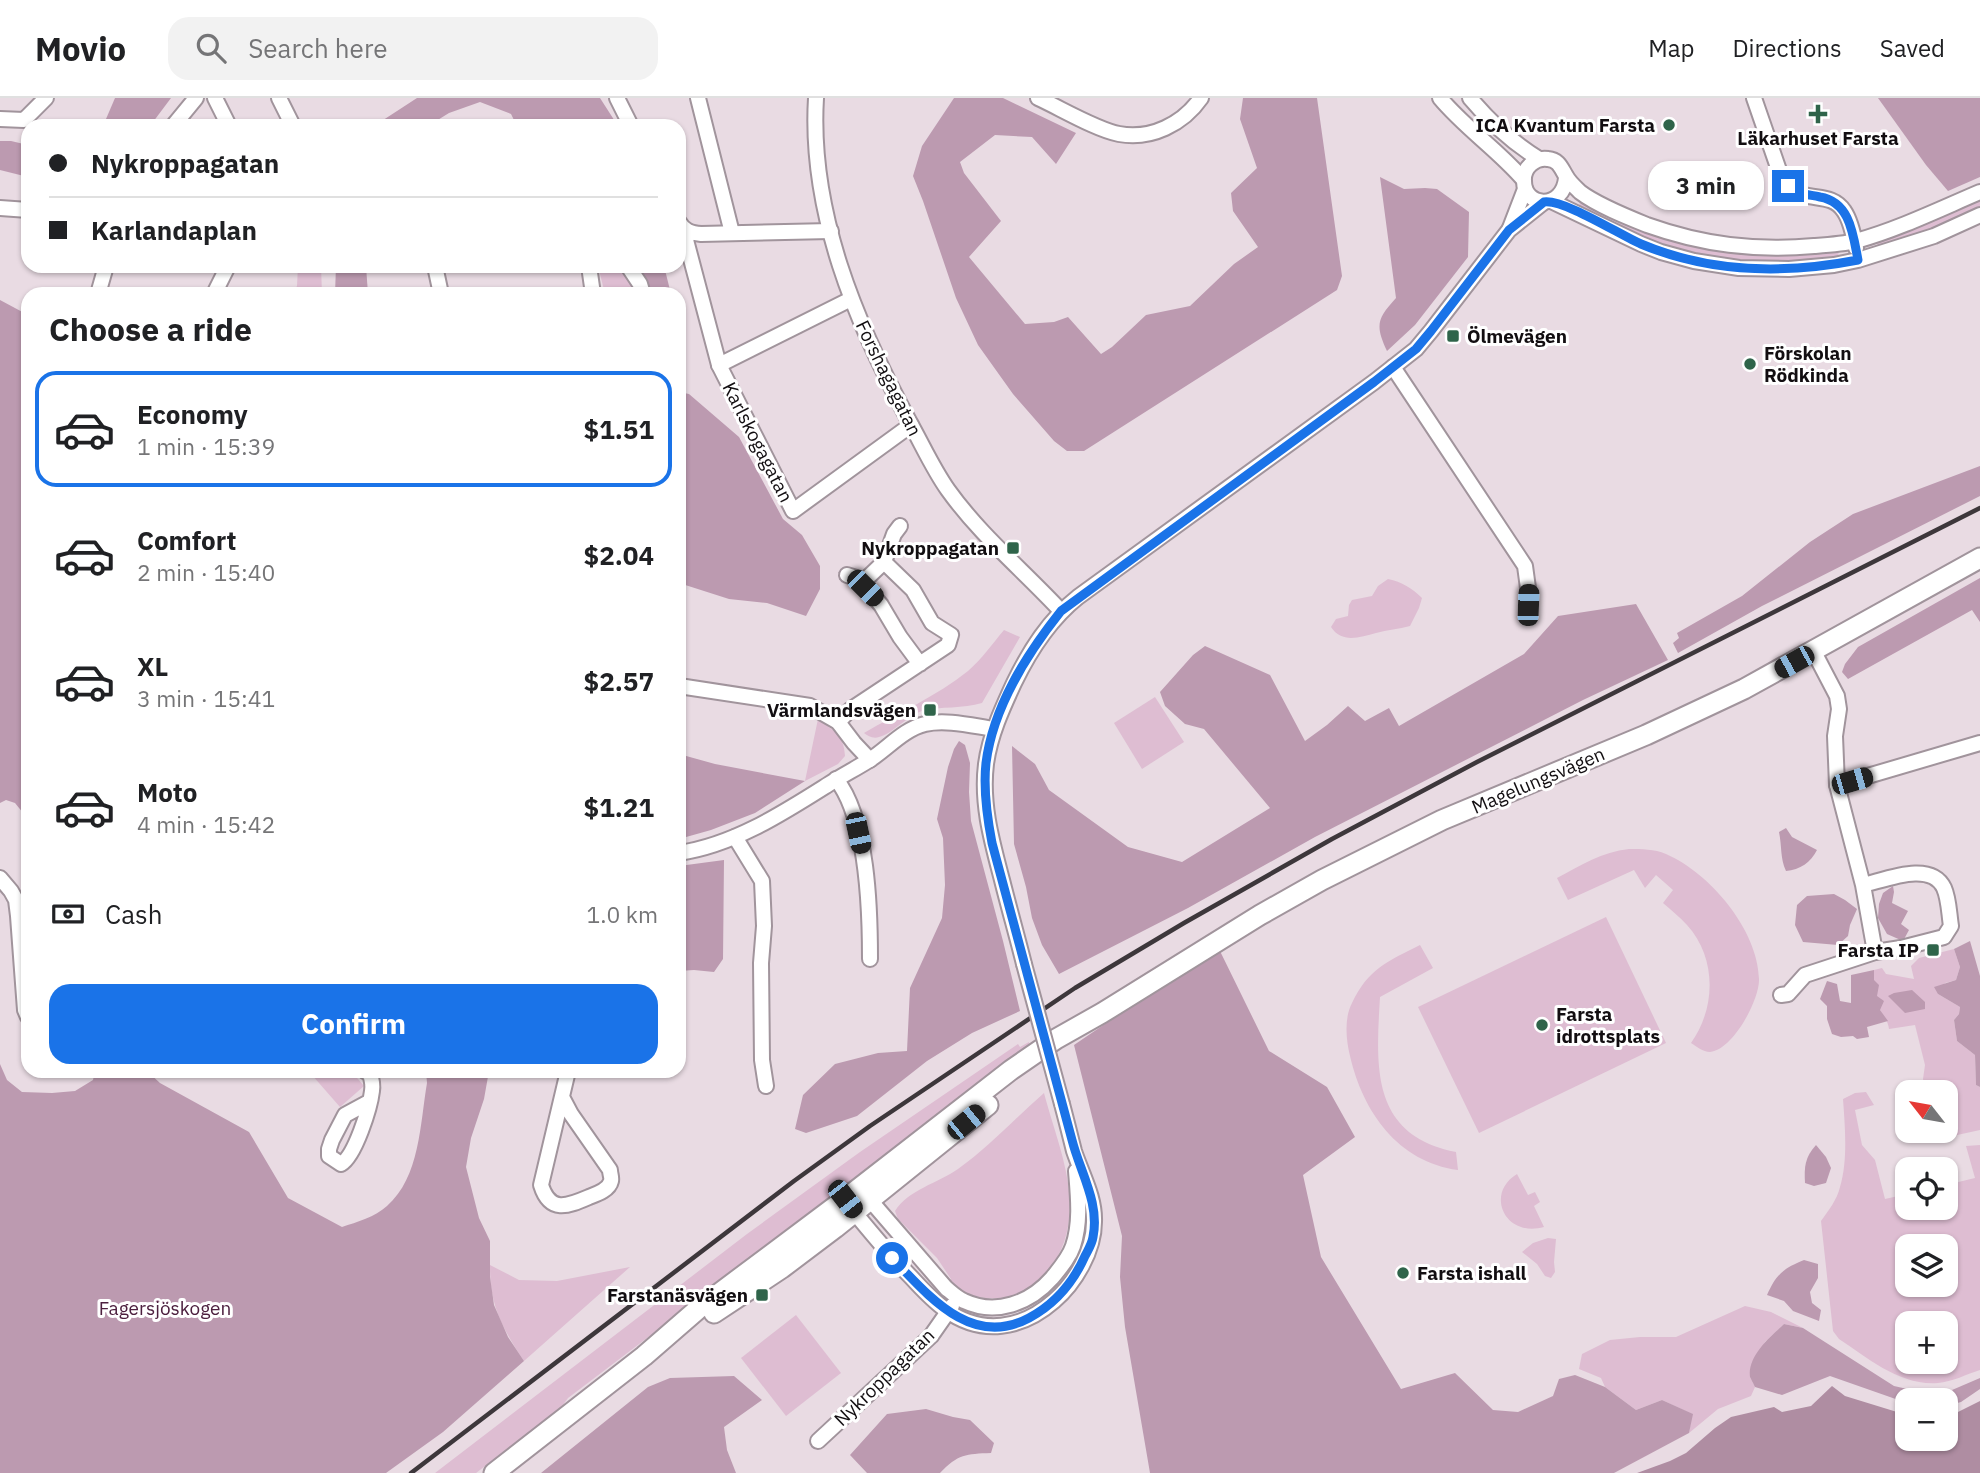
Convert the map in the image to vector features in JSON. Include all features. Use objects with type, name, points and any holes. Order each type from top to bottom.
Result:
[{"type":"main road","name":"Magelungsvägen","points":[[494,1473],[645,1356],[697,1310],[857,1200],[1011,1070],[1056,1039],[1260,915],[1389,846],[1442,820],[1692,714],[1755,684],[1980,558]]},
{"type":"street","points":[[25,119],[46,98]]},
{"type":"street","points":[[179,119],[196,98]]},
{"type":"street","points":[[215,98],[226,119]]},
{"type":"street","points":[[279,98],[290,119]]},
{"type":"street","points":[[617,98],[628,119]]},
{"type":"street","points":[[698,98],[732,233]]},
{"type":"street","name":"Forshagagatan","points":[[816,98],[815,138],[831,231],[851,299],[869,344],[947,489],[982,534],[1061,611]]},
{"type":"street","points":[[1038,98],[1103,129],[1135,135],[1156,132],[1175,124],[1200,98]]},
{"type":"street","points":[[1440,98],[1465,125],[1514,169],[1532,198],[1547,201],[1641,244],[1694,261],[1739,268],[1789,269],[1858,260],[1934,236],[1980,215]]},
{"type":"street","points":[[1470,98],[1495,125],[1539,159]]},
{"type":"street","points":[[1754,98],[1782,179],[1802,195],[1835,201],[1845,211],[1858,260]]},
{"type":"street","points":[[0,119],[21,120]]},
{"type":"street","points":[[1524,184],[1526,170],[1532,162],[1548,159],[1558,163],[1566,178],[1565,187],[1559,196],[1547,201]]},
{"type":"street","points":[[1566,178],[1586,195],[1647,225],[1697,240],[1745,248],[1855,241],[1980,192]]},
{"type":"street","name":"Nykroppagatan","points":[[1509,230],[1524,184]]},
{"type":"street","name":"Nykroppagatan","points":[[857,1200],[892,1258],[948,1312],[971,1322],[993,1327],[1018,1324],[1051,1304],[1077,1274],[1093,1239],[1093,1202],[1075,1152],[992,843],[986,814],[986,765],[994,729],[1020,670],[1037,641],[1061,611],[1416,349],[1509,230],[1547,201]]},
{"type":"street","points":[[0,202],[21,209]]},
{"type":"street","points":[[0,208],[21,210]]},
{"type":"street","points":[[686,228],[701,234],[831,231]]},
{"type":"street","name":"Karlskogagatan","points":[[686,240],[719,365],[793,511],[911,425]]},
{"type":"street","points":[[719,365],[851,299]]},
{"type":"street","points":[[1393,367],[1525,566],[1528,605]]},
{"type":"street","points":[[863,580],[884,562],[894,534],[900,526]]},
{"type":"street","points":[[838,722],[850,710],[948,645],[951,635],[932,623],[913,590],[884,562]]},
{"type":"street","points":[[847,575],[863,580]]},
{"type":"street","points":[[863,580],[865,588],[881,605],[920,664]]},
{"type":"street","points":[[1814,652],[1837,696],[1837,785],[1863,886],[1875,952]]},
{"type":"street","points":[[686,687],[810,706],[838,722],[870,760]]},
{"type":"street","points":[[686,851],[735,837],[790,809],[870,760],[908,731],[924,724],[941,723],[994,729]]},
{"type":"street","points":[[1837,785],[1980,743]]},
{"type":"street","points":[[836,779],[852,810],[864,862],[870,901],[870,959]]},
{"type":"street","points":[[735,837],[762,881],[762,1060],[766,1086]]},
{"type":"street","points":[[1781,995],[1788,995],[1805,975],[1875,952],[1944,937],[1951,926],[1943,887],[1932,875],[1918,872],[1863,886]]},
{"type":"street","points":[[0,878],[16,900],[21,956]]},
{"type":"street","points":[[369,1102],[373,1090],[371,1078]]},
{"type":"street","points":[[562,1097],[610,1170],[611,1181],[606,1189],[567,1207],[556,1205],[543,1194],[541,1185],[566,1078]]},
{"type":"street","name":"Nykroppagatan","points":[[857,1200],[888,1223],[946,1289],[958,1298],[996,1308],[1013,1306],[1045,1285],[1073,1248],[1079,1205],[1075,1152]]},
{"type":"street","name":"Nykroppagatan","points":[[818,1441],[931,1336],[958,1298]]},
{"type":"shaded area","points":[[1581,199],[1650,232],[1839,250],[1838,257],[1760,261],[1696,253],[1644,237],[1611,222],[1579,206]]},
{"type":"shaded area","points":[[1980,200],[1980,208],[1882,248],[1877,245],[1880,238],[1922,226]]},
{"type":"shaded area","points":[[298,273],[321,273],[322,287],[297,286]]},
{"type":"shaded area","points":[[600,273],[626,273],[634,287],[603,287]]},
{"type":"shaded area","points":[[1388,579],[1406,586],[1422,598],[1410,626],[1352,638],[1340,636],[1335,632],[1331,627],[1336,619],[1348,616],[1352,600],[1372,596],[1378,586]]},
{"type":"shaded area","points":[[1004,630],[1020,637],[982,703],[922,711],[879,737],[864,733],[956,680],[978,662]]},
{"type":"shaded area","points":[[1155,697],[1184,742],[1142,769],[1114,723]]},
{"type":"shaded area","points":[[818,719],[840,738],[845,756],[838,764],[805,781]]},
{"type":"shaded area","points":[[1629,849],[1666,854],[1699,875],[1729,905],[1750,941],[1757,960],[1759,979],[1755,999],[1744,1022],[1728,1043],[1719,1049],[1707,1052],[1691,1043],[1705,1014],[1710,983],[1704,952],[1697,938],[1663,903],[1673,890],[1656,875],[1645,888],[1634,870],[1568,900],[1557,878],[1601,856]]},
{"type":"shaded area","name":"Farsta idrottsplats","points":[[1606,917],[1666,1043],[1479,1133],[1418,1007]]},
{"type":"shaded area","points":[[1420,945],[1433,968],[1380,997],[1380,1072],[1384,1094],[1393,1114],[1407,1130],[1428,1143],[1456,1152],[1458,1170],[1418,1157],[1386,1131],[1364,1096],[1349,1050],[1346,1029],[1348,1015],[1358,991],[1380,967]]},
{"type":"shaded area","points":[[1954,949],[1960,967],[1956,980],[1945,983],[1938,994],[1960,1007],[1954,1020],[1957,1041],[1975,1055],[1976,1085],[1980,1087],[1980,1130],[1958,1135],[1958,1080],[1923,1080],[1925,1065],[1915,1025],[1889,1029],[1877,1003],[1874,970],[1882,968],[1886,974],[1914,979],[1911,966],[1919,958]]},
{"type":"shaded area","points":[[1029,1042],[1029,1048],[568,1398],[560,1409],[476,1473],[435,1473],[747,1234],[860,1152],[1018,1044],[1020,1047]]},
{"type":"shaded area","points":[[315,1078],[357,1078],[364,1086],[340,1107]]},
{"type":"shaded area","points":[[1866,1092],[1874,1105],[1855,1110],[1862,1145],[1875,1160],[1885,1199],[1895,1197],[1895,1220],[1958,1220],[1958,1182],[1975,1178],[1966,1146],[1980,1145],[1980,1370],[1938,1383],[1924,1383],[1896,1374],[1958,1374],[1958,1311],[1895,1311],[1895,1374],[1839,1339],[1833,1331],[1821,1221],[1837,1196],[1843,1177],[1843,1099],[1855,1093]]},
{"type":"shaded area","points":[[1044,1093],[1063,1157],[1070,1200],[1064,1242],[1054,1263],[1034,1285],[1009,1297],[973,1295],[948,1283],[951,1279],[937,1258],[898,1219],[895,1211],[915,1192],[950,1174],[969,1160]]},
{"type":"shaded area","points":[[1517,1174],[1528,1195],[1535,1192],[1540,1202],[1534,1206],[1544,1227],[1530,1229],[1518,1226],[1509,1220],[1504,1212],[1502,1192],[1507,1182]]},
{"type":"shaded area","points":[[1548,1238],[1556,1239],[1555,1272],[1551,1278],[1545,1276],[1537,1264],[1522,1252],[1533,1243]]},
{"type":"shaded area","points":[[490,1265],[519,1280],[557,1281],[630,1267],[524,1361],[495,1305]]},
{"type":"shaded area","points":[[1745,1306],[1771,1312],[1803,1328],[1784,1324],[1765,1342],[1750,1377],[1755,1387],[1751,1396],[1718,1409],[1689,1433],[1692,1414],[1662,1400],[1636,1410],[1605,1387],[1601,1378],[1579,1369],[1582,1354],[1610,1340],[1676,1337]]},
{"type":"shaded area","points":[[796,1315],[841,1373],[786,1416],[741,1358]]},
{"type":"shaded area","points":[[1832,1386],[1845,1396],[1895,1411],[1895,1451],[1958,1451],[1958,1412],[1980,1401],[1980,1473],[1637,1473],[1686,1453],[1731,1417],[1774,1407],[1782,1412],[1811,1406]]},
{"type":"green space","points":[[115,98],[171,98],[155,119],[106,119]]},
{"type":"green space","points":[[417,98],[600,98],[614,119],[514,119],[511,114],[480,102],[439,119],[385,119]]},
{"type":"green space","points":[[954,98],[1003,98],[1076,133],[1056,164],[1032,137],[995,135],[960,162],[964,173],[1001,221],[969,257],[1025,324],[1054,322],[1068,317],[1101,354],[1146,315],[1190,306],[1234,264],[1258,247],[1233,211],[1231,193],[1257,168],[1240,119],[1243,98],[1317,98],[1342,276],[1337,290],[1084,451],[1067,451],[1054,441],[1013,394],[978,345],[956,298],[913,176],[922,146]]},
{"type":"green space","points":[[1878,98],[1980,98],[1980,177],[1948,191]]},
{"type":"green space","points":[[0,141],[21,143],[21,175],[0,170]]},
{"type":"green space","points":[[1380,177],[1404,189],[1437,189],[1469,212],[1468,257],[1415,325],[1387,351],[1380,323],[1385,311],[1396,298]]},
{"type":"green space","points":[[336,273],[366,273],[368,287],[335,287]]},
{"type":"green space","points":[[640,273],[666,273],[669,287],[647,287]]},
{"type":"green space","points":[[0,300],[21,311],[21,810],[15,803],[6,800],[0,803]]},
{"type":"green space","points":[[686,393],[739,437],[783,519],[802,535],[820,566],[820,589],[806,616],[767,603],[729,599],[686,585]]},
{"type":"green space","points":[[1980,466],[1980,496],[1762,606],[1678,653],[1673,643],[1679,638],[1677,633],[1742,596],[1810,542],[1853,514]]},
{"type":"green space","points":[[1980,578],[1980,622],[1972,610],[1848,679],[1842,672],[1858,647]]},
{"type":"green space","points":[[1636,604],[1668,660],[1583,700],[1315,837],[1188,908],[1059,974],[1042,945],[1032,918],[1014,844],[1012,746],[1035,764],[1049,790],[1128,847],[1182,862],[1270,808],[1204,729],[1185,724],[1165,706],[1160,692],[1193,655],[1205,646],[1270,675],[1305,741],[1348,706],[1365,721],[1389,708],[1399,726],[1524,654],[1558,616]]},
{"type":"green space","points":[[959,741],[965,745],[970,763],[971,821],[1020,1011],[972,1033],[927,1061],[857,1116],[806,1133],[795,1129],[803,1095],[835,1064],[878,1053],[907,1051],[910,988],[942,918],[945,885],[943,838],[937,819],[948,767]]},
{"type":"green space","points":[[686,756],[805,781],[755,813],[686,837]]},
{"type":"green space","points":[[1786,828],[1792,837],[1817,850],[1805,865],[1786,871],[1779,832]]},
{"type":"green space","points":[[724,860],[723,959],[714,972],[686,971],[686,865]]},
{"type":"green space","points":[[1893,886],[1892,903],[1908,911],[1901,924],[1909,930],[1903,941],[1887,934],[1878,918],[1883,893]]},
{"type":"green space","points":[[1834,894],[1857,909],[1848,936],[1838,945],[1803,942],[1795,925],[1797,905],[1807,896]]},
{"type":"green space","points":[[1970,941],[1980,976],[1980,1087],[1976,1085],[1975,1055],[1957,1041],[1954,1020],[1960,1007],[1938,994],[1934,987],[1956,980],[1960,967],[1954,949]]},
{"type":"green space","points":[[1218,947],[1269,1051],[1327,1087],[1355,1137],[1303,1175],[1321,1257],[1401,1389],[1455,1373],[1493,1410],[1518,1412],[1553,1396],[1559,1379],[1575,1375],[1605,1387],[1636,1410],[1662,1400],[1693,1414],[1689,1433],[1614,1473],[1150,1473],[1125,1327],[1120,1277],[1122,1236],[1074,1045]]},
{"type":"green space","points":[[1874,970],[1874,980],[1879,985],[1877,996],[1884,1001],[1880,1010],[1888,1021],[1867,1027],[1869,1037],[1857,1039],[1853,1036],[1841,1037],[1832,1034],[1827,1019],[1827,1006],[1820,999],[1827,981],[1837,984],[1840,1001],[1851,1003],[1851,975]]},
{"type":"green space","points":[[1912,990],[1925,1002],[1925,1009],[1905,1013],[1888,996],[1894,993]]},
{"type":"green space","name":"Fagersjöskogen","points":[[0,1064],[7,1080],[22,1092],[75,1091],[93,1078],[155,1078],[249,1132],[288,1198],[342,1227],[382,1210],[398,1194],[406,1180],[417,1149],[427,1078],[488,1078],[466,1167],[479,1218],[490,1241],[490,1277],[494,1305],[508,1337],[524,1361],[443,1432],[386,1473],[0,1473]]},
{"type":"green space","points":[[1816,1145],[1831,1168],[1826,1183],[1814,1186],[1805,1183],[1805,1172],[1807,1158]]},
{"type":"green space","points":[[1804,1260],[1818,1264],[1818,1278],[1810,1292],[1812,1303],[1821,1310],[1819,1321],[1793,1311],[1784,1301],[1767,1295],[1781,1273]]},
{"type":"green space","points":[[1784,1324],[1803,1328],[1894,1386],[1903,1388],[1895,1388],[1895,1399],[1830,1376],[1782,1395],[1755,1387],[1750,1377],[1752,1362]]},
{"type":"green space","points":[[734,1376],[762,1400],[724,1427],[727,1450],[736,1473],[541,1473],[648,1387],[670,1378]]},
{"type":"green space","points":[[1980,1378],[1980,1389],[1958,1403],[1957,1388]]},
{"type":"green space","points":[[926,1409],[970,1420],[994,1443],[991,1453],[963,1456],[940,1473],[867,1473],[850,1455],[887,1414]]},
{"type":"railway","points":[[411,1473],[794,1181],[870,1126],[1075,988],[1332,839],[1477,762],[1980,508]]},
{"type":"place","name":"Läkarhuset Farsta","points":[[1818,114]]},
{"type":"place","name":"ICA Kvantum Farsta","points":[[1669,125]]},
{"type":"place","name":"Ölmevägen","points":[[1453,336]]},
{"type":"place","name":"Förskolan Rödkinda","points":[[1750,364]]},
{"type":"place","name":"Nykroppagatan","points":[[1013,548]]},
{"type":"place","name":"Värmlandsvägen","points":[[930,710]]},
{"type":"place","name":"Farsta IP","points":[[1933,950]]},
{"type":"place","name":"Farsta idrottsplats","points":[[1542,1025]]},
{"type":"place","name":"Farsta ishall","points":[[1403,1273]]},
{"type":"place","name":"Farstanäsvägen","points":[[762,1295]]},
{"type":"route","points":[[892,1258],[948,1312],[958,1318],[993,1327],[1018,1324],[1044,1310],[1058,1298],[1077,1274],[1093,1239],[1093,1202],[1075,1152],[986,814],[986,765],[994,729],[1020,670],[1037,641],[1061,611],[1416,349],[1509,230],[1544,202],[1551,201],[1569,208],[1661,252],[1694,261],[1739,268],[1789,269],[1858,260],[1845,211],[1835,201],[1802,195],[1788,186]]}]
